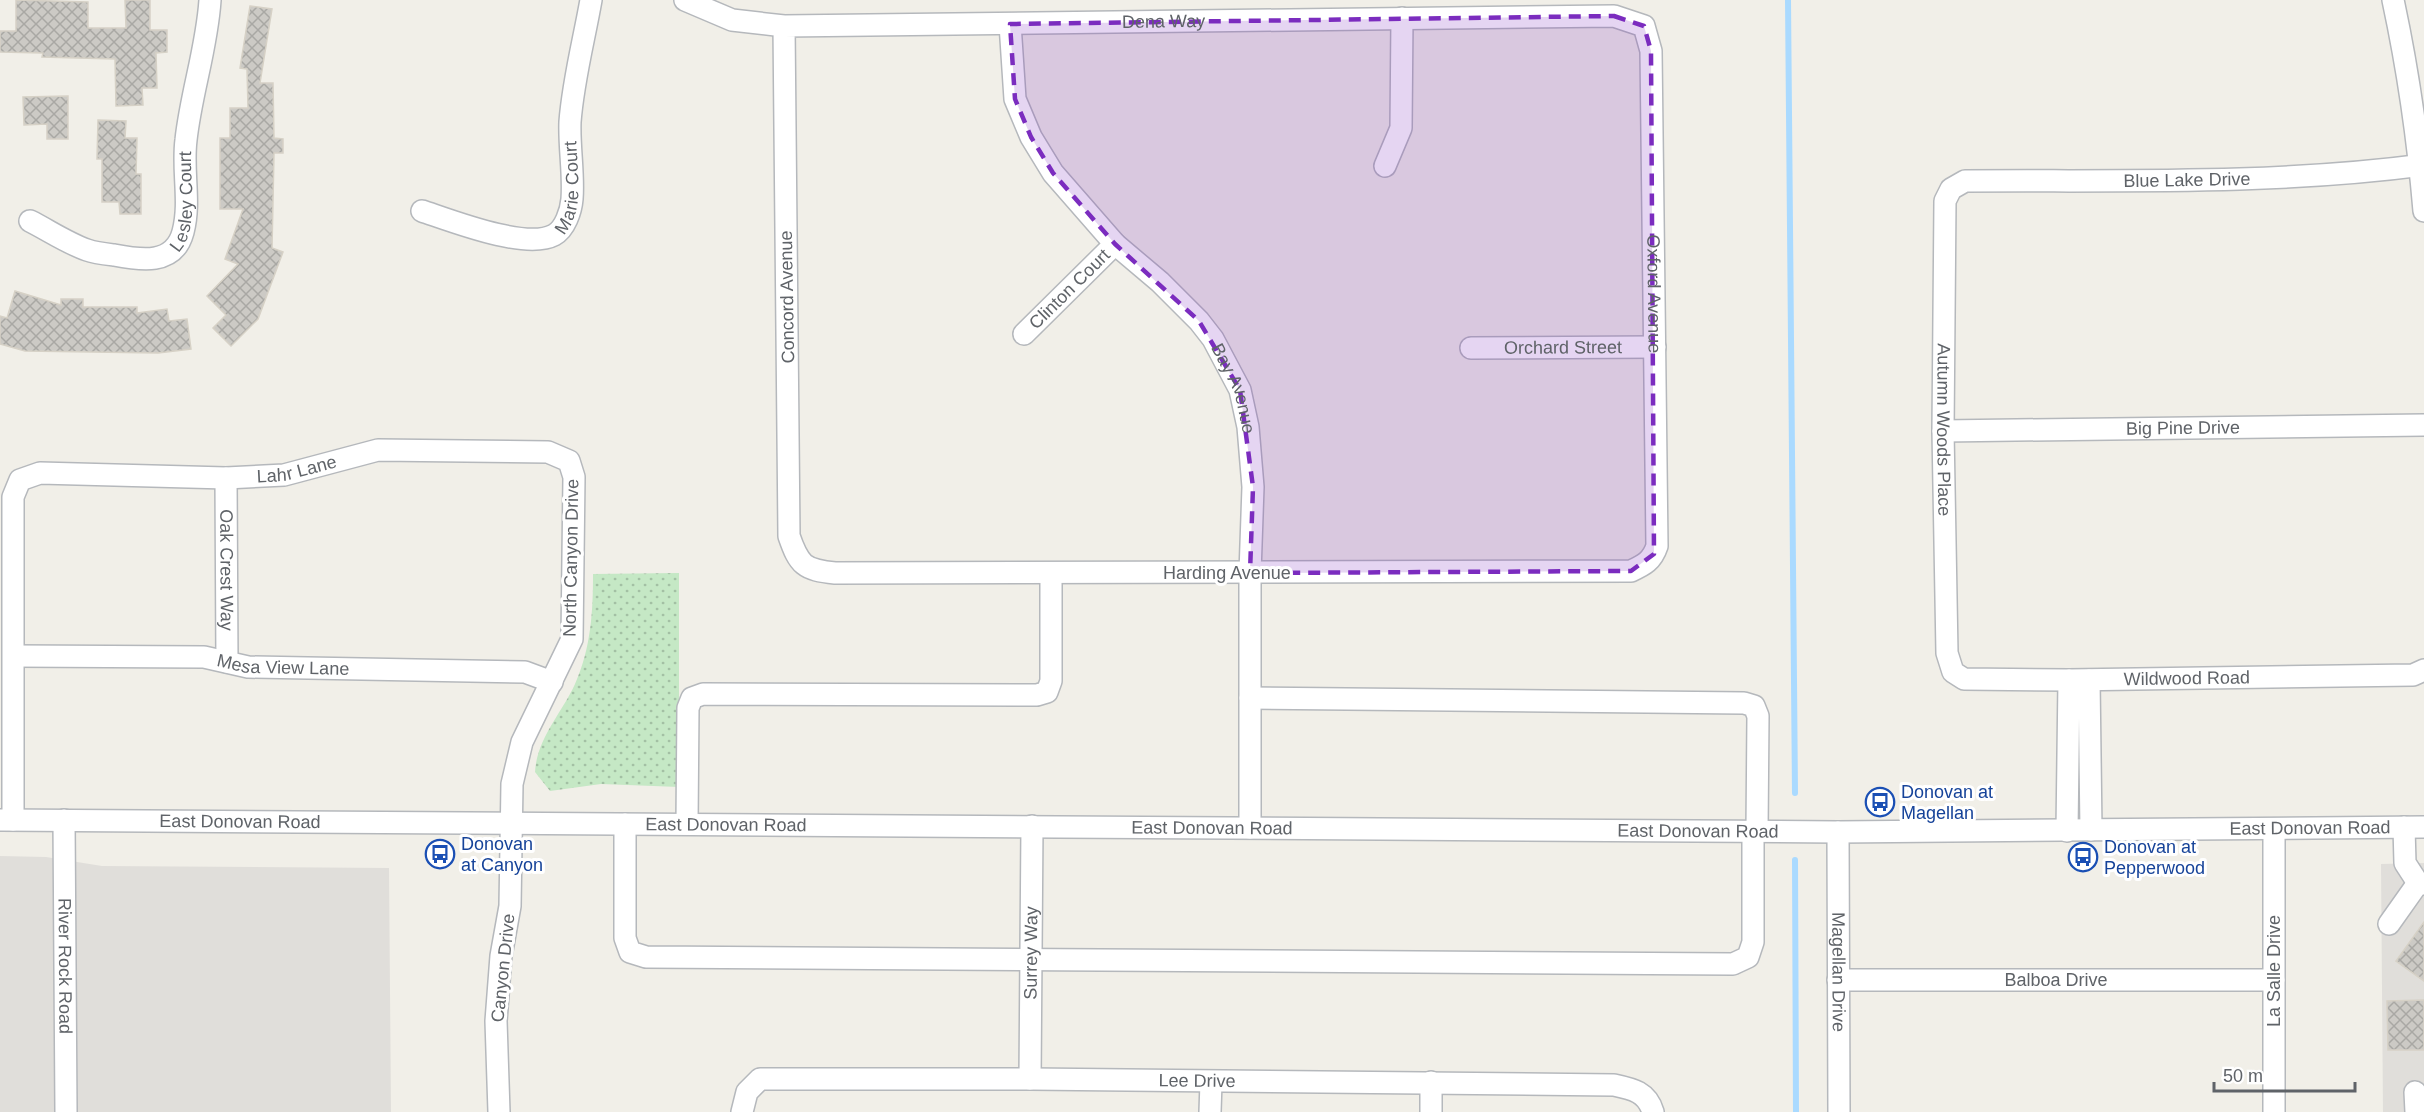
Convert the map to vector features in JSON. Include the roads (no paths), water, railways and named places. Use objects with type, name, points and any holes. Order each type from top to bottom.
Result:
[{"type":"street","name":"Lesley Court","points":[[30,221],[88,250],[143,260],[156,259],[170,253],[183,233],[186,204],[186,141],[208,31],[210,0]]},
{"type":"street","name":"Marie Court","points":[[422,211],[485,231],[531,239],[556,234],[566,222],[572,201],[571,120],[591,0]]},
{"type":"street","name":"Dena Way","points":[[685,0],[732,20],[784,26],[1010,24],[1285,10],[1402,18],[1614,16],[1644,26]]},
{"type":"street","points":[[2393,0],[2408,70],[2422,165],[2424,211]]},
{"type":"street","points":[[1385,166],[1401,128],[1402,18]]},
{"type":"street","name":"Bay Avenue","points":[[1010,24],[1015,99],[1031,137],[1053,173],[1115,244],[1160,282],[1199,321],[1213,339],[1240,390],[1248,427],[1253,487],[1250,573],[1250,828]]},
{"type":"street","name":"Concord Avenue","points":[[784,26],[789,536],[795,553],[803,565]]},
{"type":"street","name":"Oxford Avenue","points":[[1644,26],[1651,51],[1657,546],[1649,561]]},
{"type":"street","name":"Blue Lake Drive","points":[[1951,189],[1965,181],[2239,180],[2346,174],[2422,165]]},
{"type":"street","name":"Autumn Woods Place","points":[[1951,189],[1945,201],[1943,431],[1947,653],[1953,672]]},
{"type":"street","name":"Clinton Court","points":[[1024,334],[1115,244]]},
{"type":"street","name":"Orchard Street","points":[[1471,348],[1655,347]]},
{"type":"street","name":"Big Pine Drive","points":[[1943,431],[2424,425]]},
{"type":"street","name":"Lahr Lane","points":[[14,656],[14,497],[20,480],[40,473],[226,478],[284,475],[378,450],[548,452],[569,461]]},
{"type":"street","name":"North Canyon Drive","points":[[512,823],[512,784],[522,742],[572,639],[574,477],[569,461]]},
{"type":"street","name":"Oak Crest Way","points":[[226,478],[227,662]]},
{"type":"street","name":"Harding Avenue","points":[[803,565],[817,571],[835,573],[1051,574],[1631,571],[1649,561]]},
{"type":"street","points":[[687,824],[688,708],[692,698],[703,694],[1037,695],[1047,692],[1051,681],[1051,574]]},
{"type":"street","points":[[6,820],[14,656]]},
{"type":"street","name":"Mesa View Lane","points":[[14,656],[204,657],[248,667],[525,672],[552,682]]},
{"type":"street","name":"Wildwood Road","points":[[1953,672],[1964,679],[2079,680],[2413,675],[2424,670]]},
{"type":"street","points":[[2079,680],[2091,830]]},
{"type":"street","points":[[2067,831],[2079,680]]},
{"type":"street","points":[[625,824],[625,938],[630,952],[646,957],[1733,964],[1748,957],[1753,942],[1758,716],[1754,706],[1744,703],[1250,698]]},
{"type":"street","name":"East Donovan Road","points":[[6,820],[1838,832],[2414,827]]},
{"type":"street","name":"River Rock Road","points":[[64,820],[66,1112]]},
{"type":"street","name":"Canyon Drive","points":[[499,1112],[496,1021],[501,956],[510,906],[512,823]]},
{"type":"street","name":"Surrey Way","points":[[1030,1079],[1032,826]]},
{"type":"street","points":[[2389,924],[2421,884],[2404,863],[2414,827]]},
{"type":"street","name":"La Salle Drive","points":[[2274,829],[2274,1112]]},
{"type":"street","name":"Magellan Drive","points":[[1838,832],[1839,1112]]},
{"type":"street","name":"Balboa Drive","points":[[1838,980],[2274,980]]},
{"type":"street","name":"Lee Drive","points":[[742,1112],[750,1087],[760,1079],[1030,1079],[1614,1085],[1636,1090],[1648,1104]]},
{"type":"street","points":[[1210,1082],[1210,1112]]},
{"type":"street","points":[[1431,1082],[1431,1112]]},
{"type":"waterway","points":[[1788,0],[1795,793]]},
{"type":"waterway","points":[[1795,860],[1796,1112]]},
{"type":"place","name":"Donovan at Magellan","points":[[1880,802]]},
{"type":"place","name":"Donovan at Canyon","points":[[440,854]]},
{"type":"place","name":"Donovan at Pepperwood","points":[[2083,857]]}]
